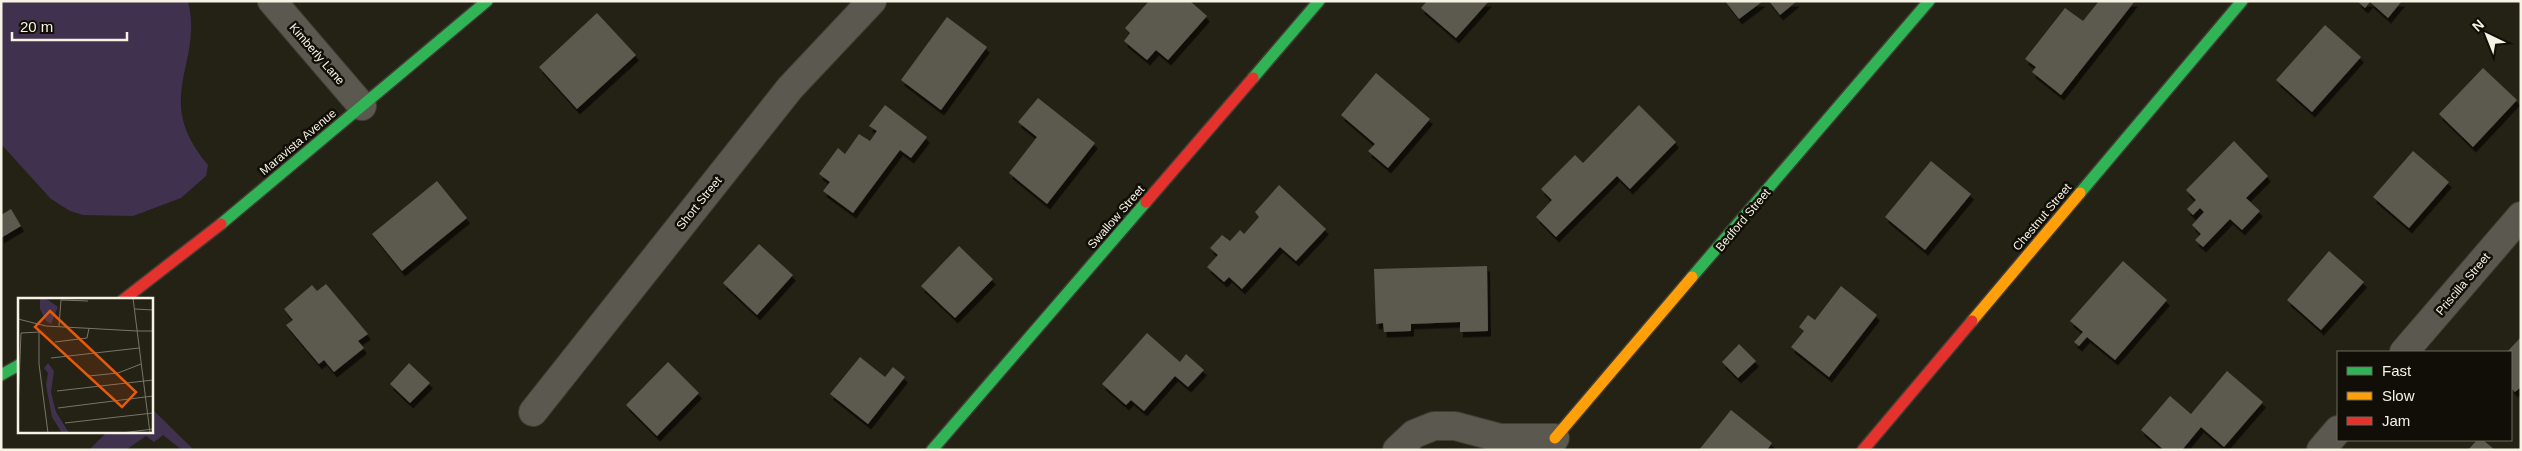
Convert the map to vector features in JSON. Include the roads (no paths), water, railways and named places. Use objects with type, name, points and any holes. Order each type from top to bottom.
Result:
[{"type":"street","name":"Kimberly Lane","points":[[272,1],[362,106]]},
{"type":"street","name":"Maravista Avenue","points":[[126,298],[208,235],[487,1]]},
{"type":"street","name":"Short Street","points":[[533,412],[790,88],[872,1]]},
{"type":"street","name":"Swallow Street","points":[[932,450],[1319,1]]},
{"type":"street","name":"Bedford Street","points":[[1397,450],[1414,434],[1434,426],[1455,426],[1500,438],[1551,444],[1929,1]]},
{"type":"street","name":"Chestnut Street","points":[[1863,450],[2242,1]]},
{"type":"street","name":"Priscilla Street","points":[[2405,351],[2521,216]]},
{"type":"street","points":[[1,375],[18,366]]},
{"type":"street","points":[[2321,450],[2337,431]]}]
